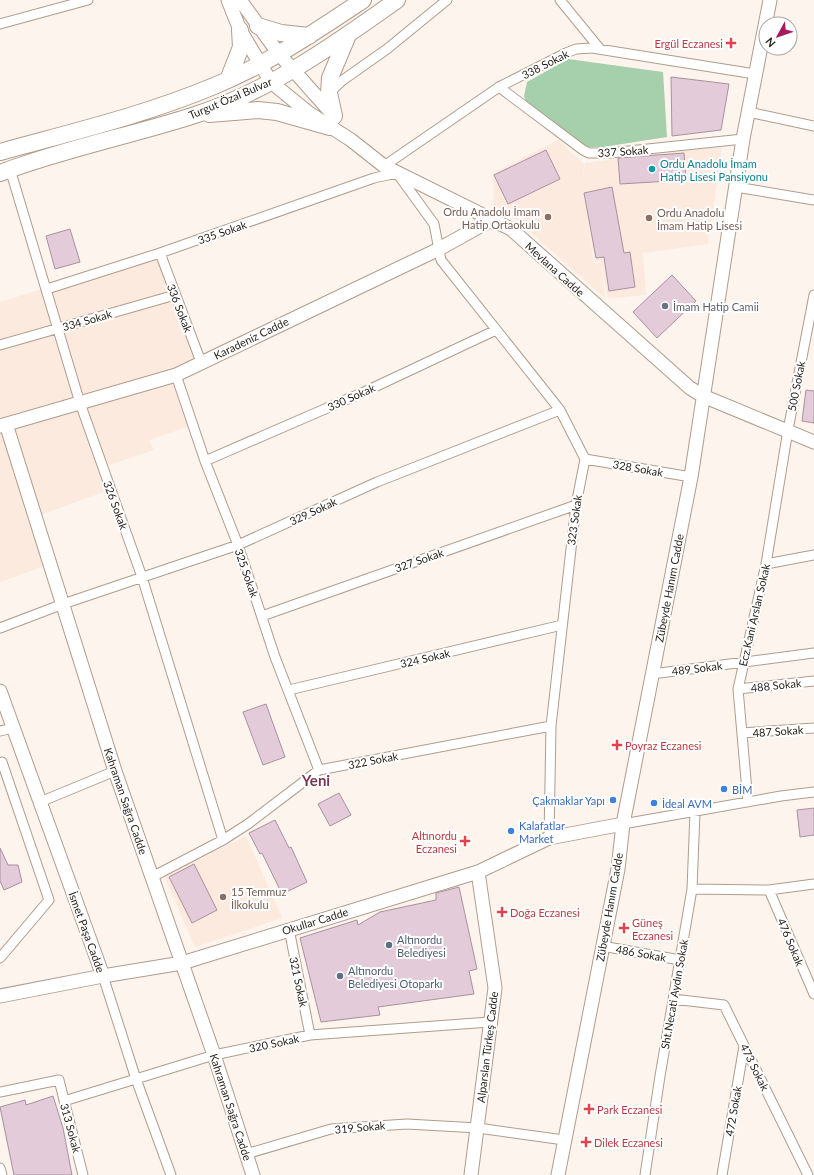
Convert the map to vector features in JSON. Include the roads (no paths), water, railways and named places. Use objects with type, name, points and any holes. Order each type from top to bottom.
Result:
[{"type":"highway","name":"Turgut Özal Bulvar","points":[[0,152],[144,111],[228,80],[279,54],[363,0]]},
{"type":"highway","name":"Turgut Özal Bulvar","points":[[5,171],[196,115],[272,82],[348,35],[397,0]]},
{"type":"highway","points":[[258,26],[281,33],[309,36]]},
{"type":"highway","points":[[228,80],[241,47],[240,30]]},
{"type":"highway","points":[[196,115],[264,111],[332,122],[329,93],[330,78],[348,35]]},
{"type":"street","points":[[0,24],[88,0]]},
{"type":"street","name":"Mevlana Cadde","points":[[228,0],[240,30],[260,65],[272,82],[332,122]]},
{"type":"street","name":"Mevlana Cadde","points":[[240,0],[279,54],[293,70],[332,122],[351,140],[384,166],[511,229],[690,388],[703,396],[814,442]]},
{"type":"street","points":[[329,93],[343,80],[387,49],[447,0]]},
{"type":"street","points":[[560,0],[600,49]]},
{"type":"street","name":"Zübeyde Hanım Cadde","points":[[558,1175],[618,869],[623,824],[691,477],[743,139],[770,0]]},
{"type":"street","name":"338 Sokak","points":[[384,166],[499,87],[576,49],[600,49],[755,74]]},
{"type":"street","name":"337 Sokak","points":[[499,87],[582,150],[589,152],[610,153],[743,139]]},
{"type":"street","points":[[748,112],[814,126]]},
{"type":"street","name":"326 Sokak","points":[[5,171],[47,289],[80,403],[142,577],[223,840]]},
{"type":"street","points":[[397,173],[434,224],[441,260],[560,410],[585,459]]},
{"type":"street","name":"335 Sokak","points":[[47,289],[160,253],[374,178],[397,173]]},
{"type":"street","points":[[736,187],[814,200]]},
{"type":"street","name":"Karadeniz Cadde","points":[[3,425],[176,374],[439,249],[491,220]]},
{"type":"street","name":"336 Sokak","points":[[160,253],[174,295],[201,362]]},
{"type":"street","name":"334 Sokak","points":[[0,345],[174,295]]},
{"type":"street","name":"500 Sokak","points":[[788,430],[814,295]]},
{"type":"street","name":"330 Sokak","points":[[205,461],[364,392],[496,330]]},
{"type":"street","name":"325 Sokak","points":[[176,374],[205,461],[238,545],[275,657],[319,770]]},
{"type":"street","name":"329 Sokak","points":[[0,628],[62,604],[238,545],[377,482],[560,410]]},
{"type":"street","name":"Kahraman Sağra Cadde","points":[[3,425],[115,771],[214,1055],[253,1175]]},
{"type":"street","name":"Ecz.Kani Arslan Sokak","points":[[748,802],[738,689],[766,564],[788,430]]},
{"type":"street","name":"328 Sokak","points":[[585,459],[691,477]]},
{"type":"street","name":"323 Sokak","points":[[549,838],[551,726],[576,505],[585,459]]},
{"type":"street","name":"327 Sokak","points":[[262,616],[576,505]]},
{"type":"street","points":[[766,564],[814,555]]},
{"type":"street","name":"324 Sokak","points":[[289,690],[562,625]]},
{"type":"street","name":"489 Sokak","points":[[652,674],[814,653]]},
{"type":"street","name":"488 Sokak","points":[[738,689],[814,681]]},
{"type":"street","name":"İsmet Paşa Cadde","points":[[0,691],[103,976],[136,1079],[171,1175]]},
{"type":"street","name":"322 Sokak","points":[[152,877],[223,840],[274,806],[319,770],[551,726]]},
{"type":"street","points":[[0,732],[13,728]]},
{"type":"street","name":"487 Sokak","points":[[742,733],[814,728]]},
{"type":"street","points":[[0,958],[49,900],[2,762]]},
{"type":"street","points":[[40,802],[115,771]]},
{"type":"street","points":[[623,824],[814,792]]},
{"type":"street","name":"Sht.Necati Aydın Sokak","points":[[645,1175],[692,889],[695,812]]},
{"type":"street","name":"Okullar Cadde","points":[[0,996],[103,976],[183,966],[479,874],[549,838],[623,824]]},
{"type":"street","name":"Alparslan Türkeş Cadde","points":[[471,1175],[478,1128],[494,988],[479,874]]},
{"type":"street","points":[[692,889],[769,890],[814,884]]},
{"type":"street","name":"476 Sokak","points":[[769,890],[813,988]]},
{"type":"street","name":"321 Sokak","points":[[289,932],[310,1035]]},
{"type":"street","name":"486 Sokak","points":[[602,946],[680,960]]},
{"type":"street","name":"473 Sokak","points":[[673,999],[724,1005],[808,1175]]},
{"type":"street","name":"320 Sokak","points":[[64,1101],[214,1055],[310,1035],[490,1022]]},
{"type":"street","name":"472 Sokak","points":[[722,1175],[744,1046]]},
{"type":"street","name":"313 Sokak","points":[[0,1092],[59,1080],[83,1175]]},
{"type":"street","name":"319 Sokak","points":[[246,1154],[331,1129],[407,1124],[478,1128],[564,1140]]},
{"type":"street","points":[[0,1168],[2,1175]]},
{"type":"place","name":"Ergül Eczanesi","points":[[731,43]]},
{"type":"place","name":"Ordu Anadolu İmam Hatip Lisesi Pansiyonu","points":[[652,169]]},
{"type":"place","name":"Ordu Anadolu İmam Hatip Ortaokulu","points":[[548,217]]},
{"type":"place","name":"Ordu Anadolu İmam Hatip Lisesi","points":[[649,218]]},
{"type":"place","name":"İmam Hatip Camii","points":[[665,306]]},
{"type":"place","name":"Poyraz Eczanesi","points":[[617,745]]},
{"type":"place","name":"BİM","points":[[724,789]]},
{"type":"place","name":"Çakmaklar Yapı","points":[[613,800]]},
{"type":"place","name":"İdeal AVM","points":[[654,803]]},
{"type":"place","name":"Kalafatlar Market","points":[[511,831]]},
{"type":"place","name":"Altınordu Eczanesi","points":[[465,841]]},
{"type":"place","name":"15 Temmuz İlkokulu","points":[[223,897]]},
{"type":"place","name":"Doğa Eczanesi","points":[[502,912]]},
{"type":"place","name":"Güneş Eczanesi","points":[[624,928]]},
{"type":"place","name":"Altınordu Belediyesi","points":[[389,945]]},
{"type":"place","name":"Altınordu Belediyesi Otoparkı","points":[[340,976]]},
{"type":"place","name":"Park Eczanesi","points":[[589,1109]]},
{"type":"place","name":"Dilek Eczanesi","points":[[586,1142]]},
{"type":"district","name":"Yeni","points":[[316,780]]}]
